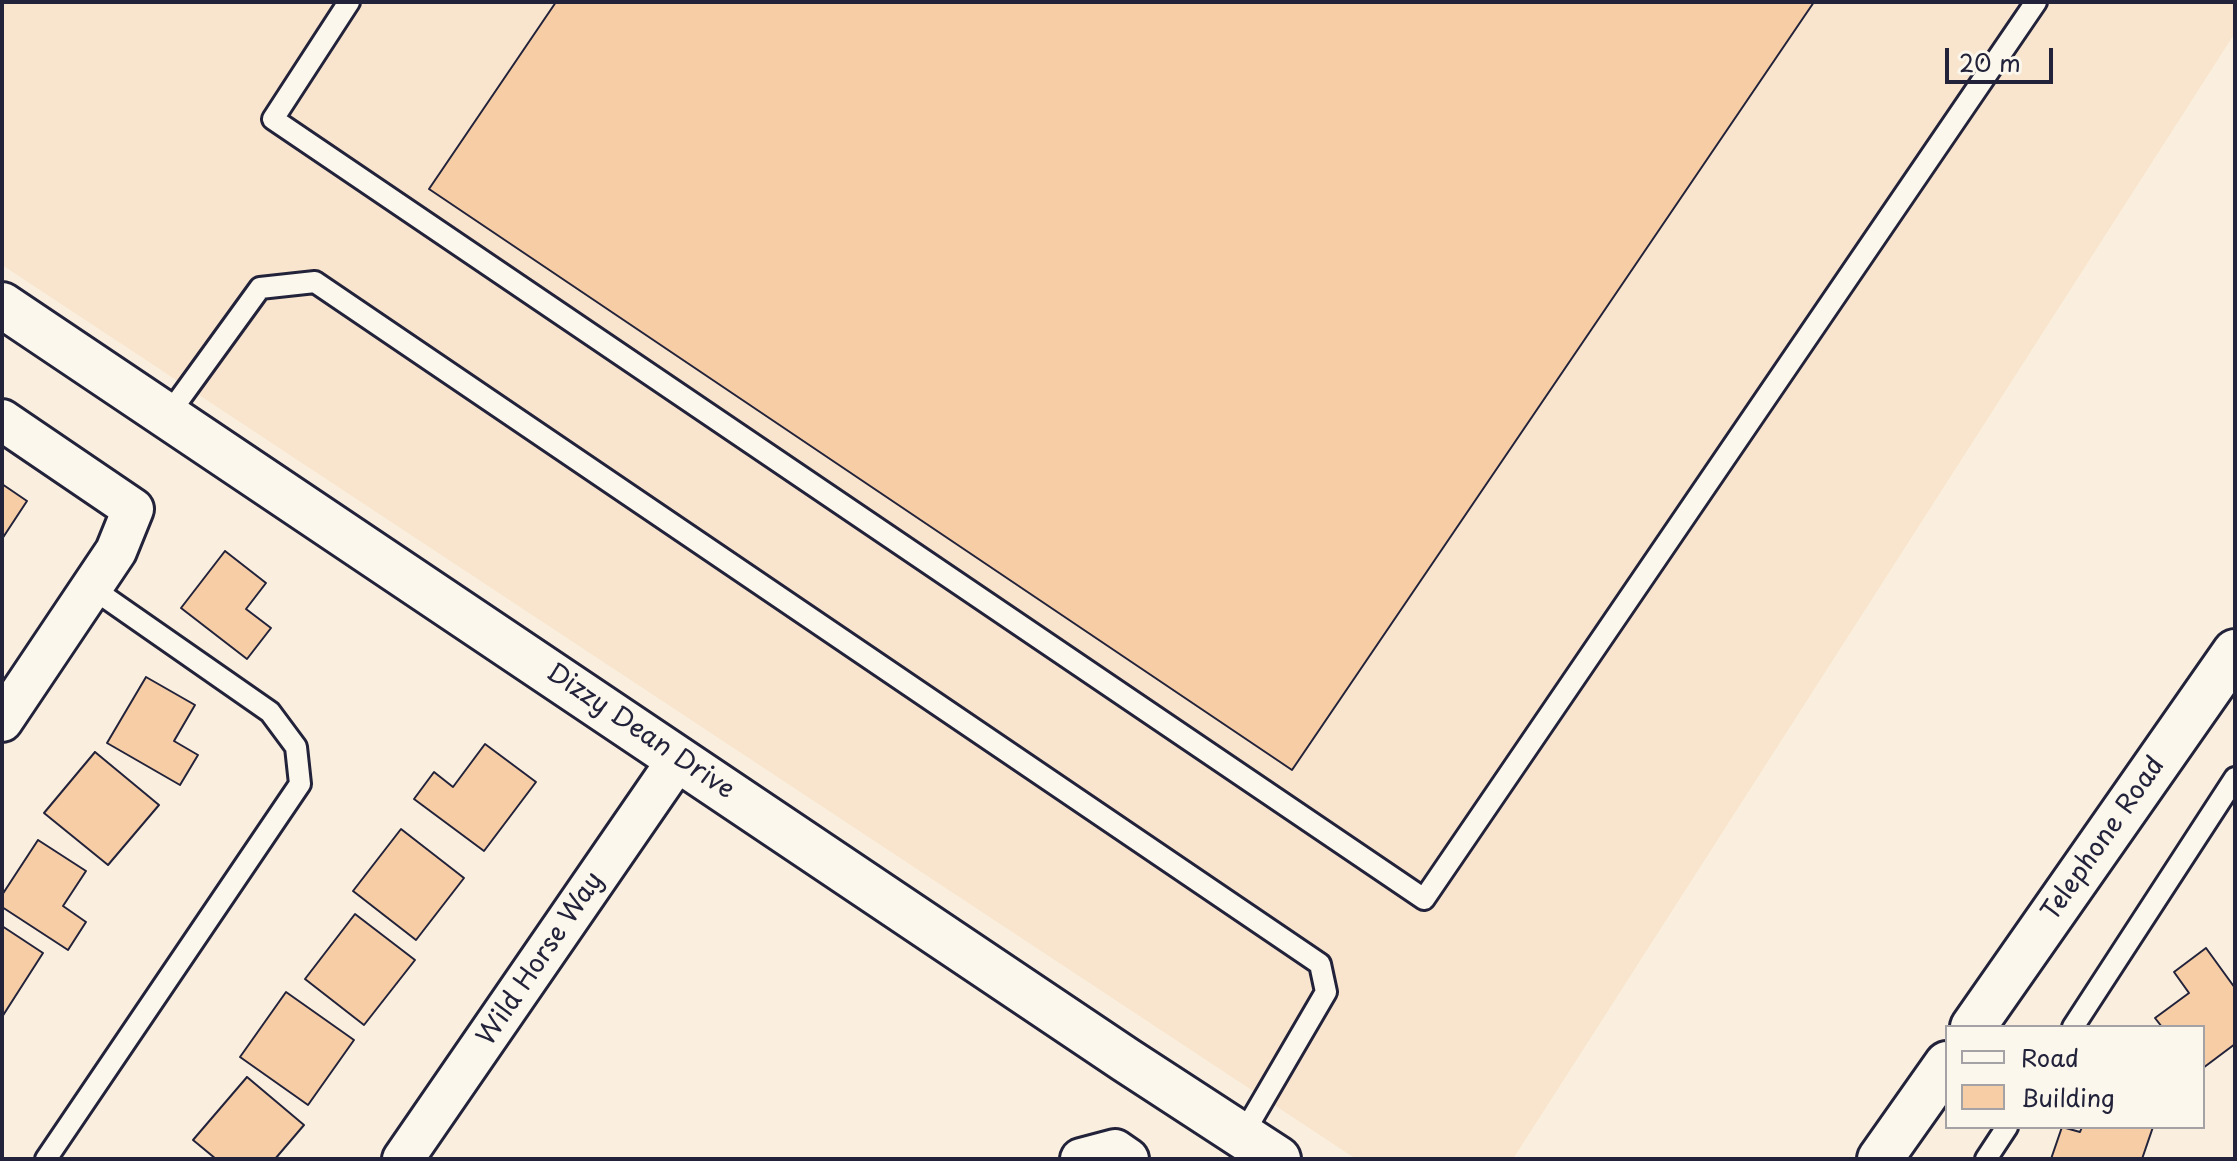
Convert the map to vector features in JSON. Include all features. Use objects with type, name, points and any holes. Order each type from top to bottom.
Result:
[{"type":"street","name":"Dizzy Dean Drive","points":[[2,305],[1260,1148]]},
{"type":"street","points":[[2,420],[133,509],[116,551],[2,721]]},
{"type":"street","name":"Telephone Road","points":[[1974,1025],[2235,652]]},
{"type":"street","name":"Wild Horse Way","points":[[403,1159],[679,758]]},
{"type":"street","points":[[1880,1159],[1945,1067]]},
{"type":"lane","points":[[349,2],[273,119],[1424,899],[2036,2]]},
{"type":"lane","points":[[168,415],[260,288],[315,282],[1320,964],[1326,992],[1260,1148]]},
{"type":"lane","points":[[46,1159],[300,784],[296,747],[270,712],[92,588]]},
{"type":"lane","points":[[2074,1025],[2235,778]]},
{"type":"lane","points":[[1986,1159],[2006,1129]]},
{"type":"shaded area","points":[[2,2],[2235,2],[2235,33],[1513,1159],[1356,1159],[2,265]]},
{"type":"building","points":[[556,2],[1814,2],[1292,770],[429,189]]},
{"type":"building","points":[[2,484],[27,501],[2,539]]},
{"type":"building","points":[[225,551],[266,583],[246,609],[271,628],[247,659],[181,608]]},
{"type":"building","points":[[146,677],[195,705],[174,741],[198,755],[180,785],[107,743]]},
{"type":"building","points":[[485,744],[536,782],[484,851],[414,799],[434,772],[453,787]]},
{"type":"building","points":[[95,752],[159,805],[108,865],[44,813]]},
{"type":"building","points":[[401,829],[464,878],[416,940],[353,891]]},
{"type":"building","points":[[38,840],[86,871],[63,906],[86,922],[68,950],[2,907],[2,895]]},
{"type":"building","points":[[355,914],[415,960],[364,1025],[305,979]]},
{"type":"building","points":[[2,926],[43,953],[2,1017]]},
{"type":"building","points":[[2206,948],[2235,988],[2235,1044],[2205,1066],[2205,1025],[2160,1025],[2155,1018],[2189,993],[2174,972]]},
{"type":"building","points":[[286,992],[354,1040],[308,1105],[240,1057]]},
{"type":"building","points":[[247,1077],[304,1125],[275,1159],[216,1159],[193,1140]]},
{"type":"building","points":[[2061,1129],[2080,1132],[2081,1129],[2152,1129],[2142,1159],[2051,1159]]}]
